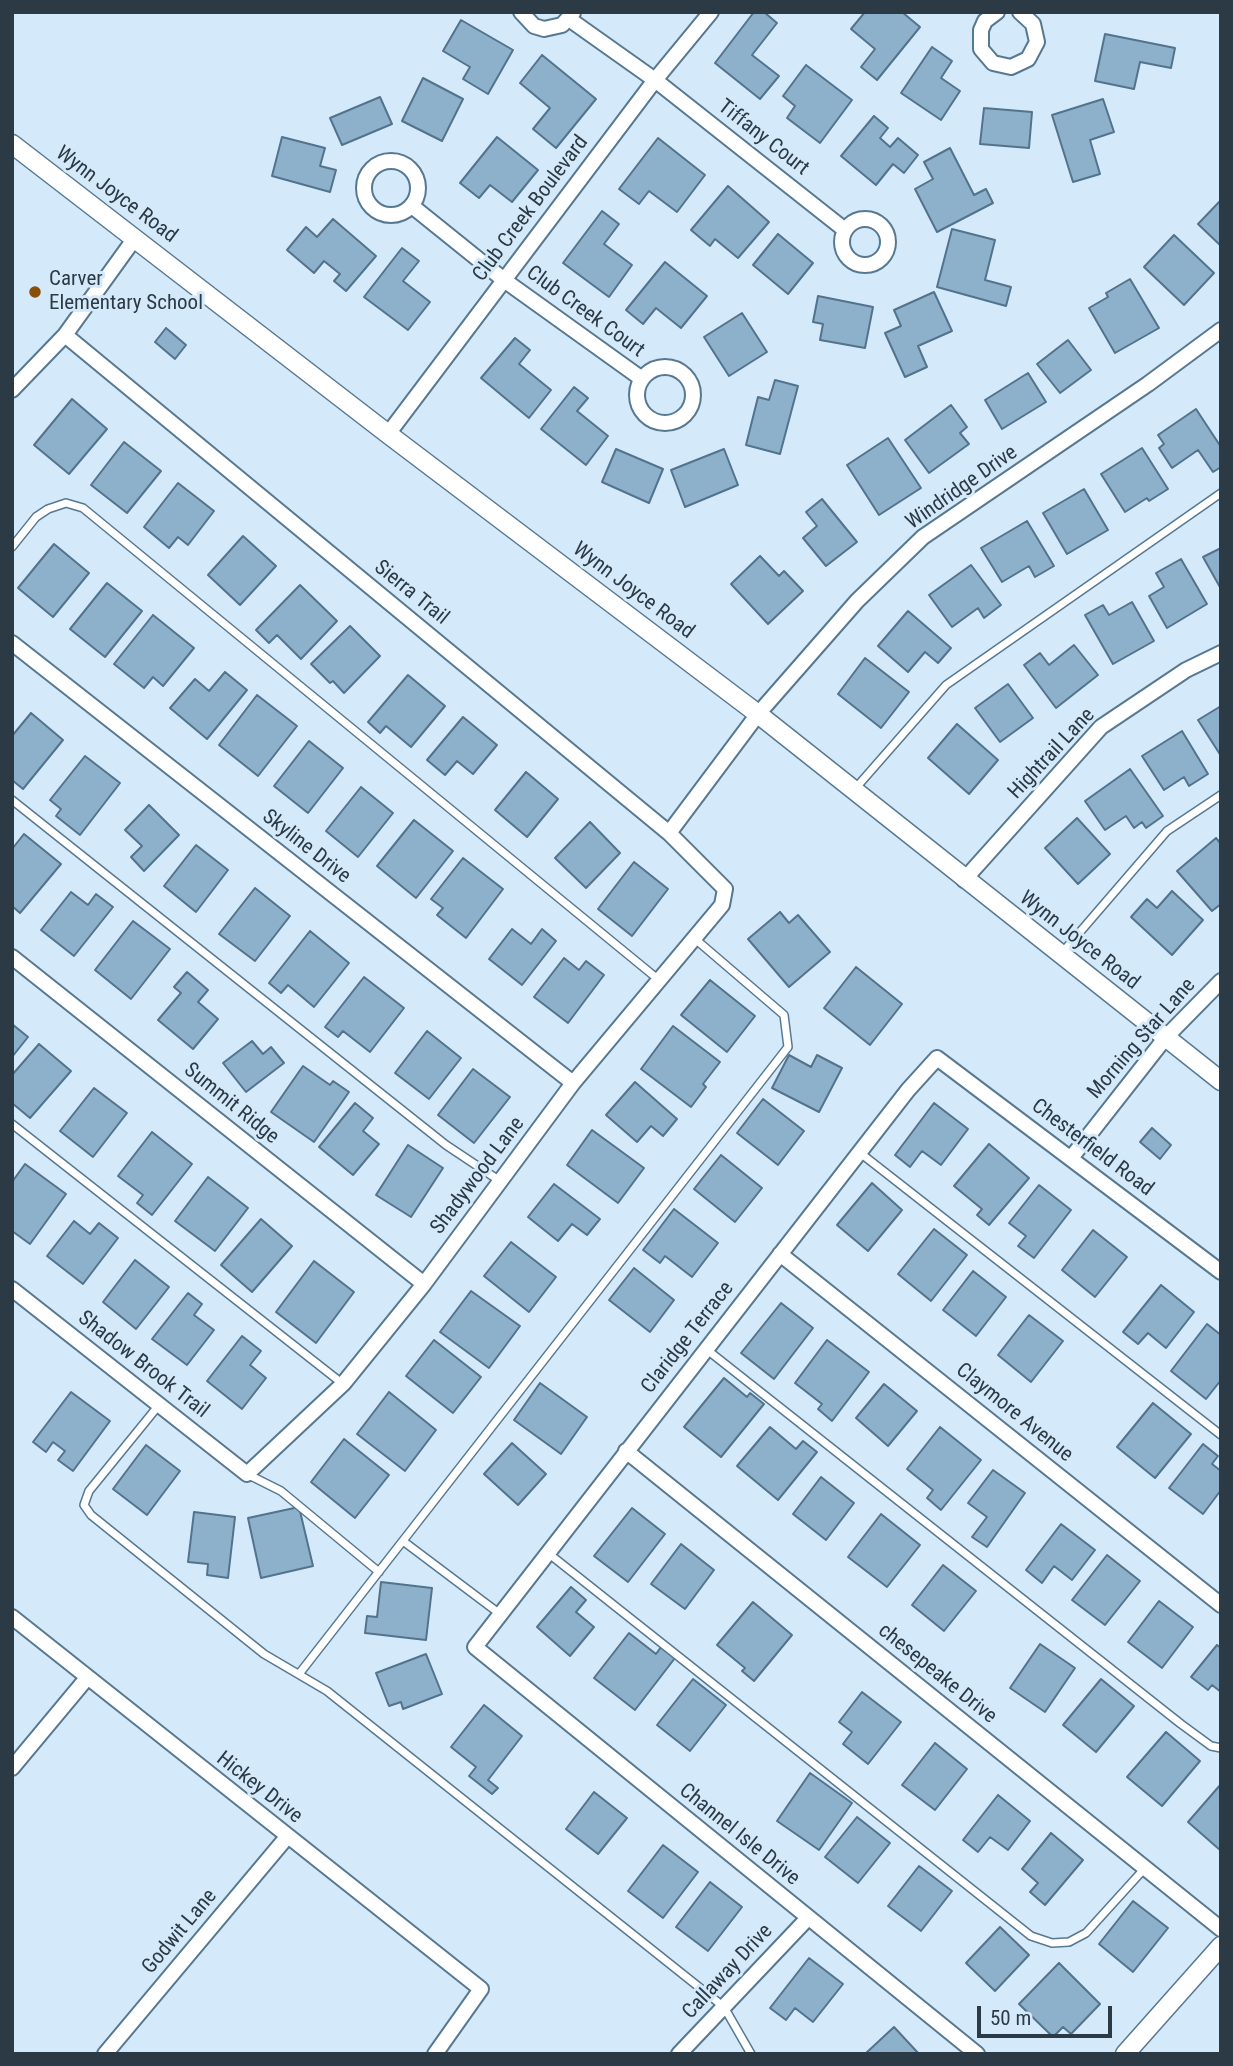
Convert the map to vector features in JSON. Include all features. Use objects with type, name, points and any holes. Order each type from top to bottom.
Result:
[{"type":"street","points":[[521,12],[534,26],[544,29],[562,25],[572,16]]},
{"type":"street","name":"Club Creek Boulevard","points":[[388,434],[655,80],[711,12]]},
{"type":"street","points":[[985,15],[979,39],[986,57],[993,63],[1011,67],[1028,59],[1037,42],[1033,24],[1020,12]]},
{"type":"street","name":"Tiffany Court","points":[[572,16],[845,230]]},
{"type":"street","name":"Wynn Joyce Road","points":[[12,144],[388,434],[758,714],[964,880],[1221,1081]]},
{"type":"street","name":"Club Creek Court","points":[[412,206],[504,280],[642,379]]},
{"type":"street","points":[[12,390],[65,335],[135,238]]},
{"type":"street","name":"Windridge Drive","points":[[669,833],[758,714],[858,601],[923,537],[1148,384],[1221,330]]},
{"type":"street","name":"Sierra Trail","points":[[65,335],[669,833],[725,889]]},
{"type":"street","name":"Skyline Drive","points":[[12,643],[573,1083]]},
{"type":"street","name":"Hightrail Lane","points":[[964,880],[1101,727],[1186,670],[1221,653]]},
{"type":"street","name":"Shadywood Lane","points":[[247,1474],[343,1384],[424,1284],[573,1083],[722,905],[725,889]]},
{"type":"street","name":"Summit Ridge","points":[[12,957],[424,1284]]},
{"type":"street","name":"Morning Star Lane","points":[[1070,1158],[1166,1037],[1221,981]]},
{"type":"street","name":"Chesterfield Road","points":[[937,1058],[1221,1272]]},
{"type":"street","name":"Claridge Terrace","points":[[475,1647],[859,1152],[937,1058]]},
{"type":"street","name":"Claymore Avenue","points":[[780,1254],[1221,1605]]},
{"type":"street","name":"Shadow Brook Trail","points":[[12,1289],[247,1474]]},
{"type":"street","name":"chesepeake Drive","points":[[626,1451],[1221,1929]]},
{"type":"street","name":"Hickey Drive","points":[[12,1618],[481,1989],[435,2054]]},
{"type":"street","name":"Channel Isle Drive","points":[[475,1647],[977,2054]]},
{"type":"street","points":[[12,1768],[87,1678]]},
{"type":"street","name":"Godwit Lane","points":[[105,2054],[287,1837]]},
{"type":"street","name":"Callaway Drive","points":[[679,2054],[808,1919]]},
{"type":"street","points":[[1125,2054],[1221,1946]]},
{"type":"lane","points":[[853,790],[946,685],[1221,493]]},
{"type":"lane","points":[[12,547],[36,517],[48,509],[66,503],[83,508],[659,980]]},
{"type":"lane","points":[[1060,955],[1167,831],[1221,794]]},
{"type":"lane","points":[[12,800],[446,1145],[500,1181]]},
{"type":"lane","points":[[299,1674],[788,1047],[783,1015],[694,938]]},
{"type":"lane","points":[[12,1124],[343,1384]]},
{"type":"lane","points":[[859,1152],[1221,1435]]},
{"type":"lane","points":[[706,1349],[1181,1724],[1211,1746],[1221,1748]]},
{"type":"lane","points":[[159,1405],[89,1491],[85,1505],[91,1516],[264,1654],[327,1691],[724,2007],[751,2054]]},
{"type":"lane","points":[[247,1474],[281,1491],[379,1572]]},
{"type":"lane","points":[[403,1541],[500,1614]]},
{"type":"lane","points":[[547,1552],[1031,1936],[1052,1943],[1069,1941],[1086,1933],[1144,1868]]},
{"type":"building","points":[[754,12],[764,12],[777,23],[752,55],[779,76],[760,99],[715,63]]},
{"type":"building","points":[[865,12],[902,12],[920,27],[877,80],[861,67],[875,49],[851,29]]},
{"type":"building","points":[[461,20],[513,50],[488,94],[463,79],[470,67],[443,51]]},
{"type":"building","points":[[1105,34],[1175,48],[1171,68],[1140,62],[1134,89],[1095,81]]},
{"type":"building","points":[[932,47],[952,61],[941,78],[960,91],[941,120],[901,93]]},
{"type":"building","points":[[542,55],[596,99],[556,148],[533,129],[550,108],[520,83]]},
{"type":"building","points":[[806,65],[852,100],[820,143],[787,118],[795,106],[783,96]]},
{"type":"building","points":[[423,78],[463,99],[442,141],[402,121]]},
{"type":"building","points":[[380,97],[392,124],[342,145],[330,118]]},
{"type":"building","points":[[1103,99],[1114,132],[1090,140],[1100,174],[1073,182],[1052,115]]},
{"type":"building","points":[[984,108],[1032,112],[1029,148],[980,144]]},
{"type":"building","points":[[874,116],[888,128],[880,138],[890,147],[898,138],[918,155],[904,173],[893,164],[876,185],[841,156]]},
{"type":"building","points":[[282,137],[325,148],[320,166],[336,170],[330,192],[272,176]]},
{"type":"building","points":[[497,137],[538,170],[512,202],[490,185],[479,198],[460,183]]},
{"type":"building","points":[[658,138],[705,175],[677,212],[649,191],[639,204],[619,189]]},
{"type":"building","points":[[950,148],[974,195],[986,189],[993,203],[937,232],[915,189],[933,179],[924,162]]},
{"type":"building","points":[[728,186],[769,222],[738,258],[715,239],[710,246],[691,230]]},
{"type":"building","points":[[1221,200],[1221,246],[1198,224]]},
{"type":"building","points":[[602,211],[619,224],[604,244],[632,265],[609,297],[563,263]]},
{"type":"building","points":[[333,219],[376,256],[346,291],[334,281],[340,274],[324,261],[314,273],[287,250],[306,227],[317,237]]},
{"type":"building","points":[[952,229],[995,240],[985,280],[1011,287],[1006,306],[937,287]]},
{"type":"building","points":[[778,234],[813,263],[788,294],[753,265]]},
{"type":"building","points":[[1174,235],[1214,273],[1184,305],[1144,267]]},
{"type":"building","points":[[402,248],[419,261],[403,281],[430,302],[408,330],[364,297]]},
{"type":"building","points":[[665,262],[707,296],[681,328],[656,308],[643,324],[626,310]]},
{"type":"building","points":[[1130,279],[1159,328],[1115,353],[1089,308],[1108,297],[1106,293]]},
{"type":"building","points":[[934,292],[952,331],[918,346],[927,367],[905,377],[885,333],[901,326],[894,310]]},
{"type":"building","points":[[818,296],[873,307],[865,348],[820,340],[823,324],[813,322]]},
{"type":"building","points":[[742,313],[767,352],[729,376],[704,337]]},
{"type":"building","points":[[166,328],[186,345],[175,359],[155,342]]},
{"type":"building","points":[[515,338],[530,350],[519,364],[551,390],[529,418],[481,378]]},
{"type":"building","points":[[1068,340],[1091,370],[1060,393],[1037,364]]},
{"type":"building","points":[[1028,373],[1046,402],[1002,429],[985,400]]},
{"type":"building","points":[[775,380],[798,386],[780,454],[746,445],[758,397],[769,400]]},
{"type":"building","points":[[574,387],[588,398],[577,411],[608,436],[586,465],[541,429]]},
{"type":"building","points":[[72,399],[107,429],[69,474],[34,445]]},
{"type":"building","points":[[951,405],[967,427],[960,433],[969,444],[929,473],[905,440]]},
{"type":"building","points":[[1196,409],[1221,447],[1221,467],[1213,472],[1198,450],[1172,468],[1159,448],[1164,444],[1158,435]]},
{"type":"building","points":[[888,438],[921,488],[879,515],[847,465]]},
{"type":"building","points":[[124,442],[161,471],[127,513],[91,485]]},
{"type":"building","points":[[1142,448],[1168,489],[1125,512],[1101,474]]},
{"type":"building","points":[[616,449],[663,469],[649,503],[602,482]]},
{"type":"building","points":[[724,449],[738,485],[685,507],[671,470]]},
{"type":"building","points":[[178,483],[214,511],[188,545],[178,537],[169,548],[144,527]]},
{"type":"building","points":[[1084,489],[1108,530],[1067,554],[1043,513]]},
{"type":"building","points":[[822,499],[857,542],[826,566],[803,538],[817,526],[806,512]]},
{"type":"building","points":[[1027,521],[1054,566],[1035,577],[1029,566],[1002,582],[981,548]]},
{"type":"building","points":[[243,536],[276,566],[240,605],[208,575]]},
{"type":"building","points":[[54,544],[89,573],[53,617],[18,588]]},
{"type":"building","points":[[1221,548],[1221,589],[1203,557]]},
{"type":"building","points":[[760,556],[779,576],[784,571],[803,591],[768,624],[731,584]]},
{"type":"building","points":[[1181,559],[1207,604],[1167,628],[1149,596],[1164,587],[1156,573]]},
{"type":"building","points":[[971,565],[1001,605],[984,618],[978,608],[952,627],[929,595]]},
{"type":"building","points":[[107,583],[142,611],[105,657],[70,629]]},
{"type":"building","points":[[300,585],[337,621],[301,659],[277,635],[269,643],[256,630]]},
{"type":"building","points":[[1132,602],[1154,641],[1113,664],[1085,615],[1103,605],[1109,615]]},
{"type":"building","points":[[908,611],[951,648],[938,663],[925,652],[908,672],[878,646]]},
{"type":"building","points":[[153,615],[194,648],[163,686],[153,677],[144,688],[114,664]]},
{"type":"building","points":[[350,626],[380,656],[344,693],[311,664]]},
{"type":"building","points":[[1074,645],[1098,675],[1056,708],[1024,665],[1040,653],[1049,665]]},
{"type":"building","points":[[865,658],[909,692],[881,728],[838,694]]},
{"type":"building","points":[[225,672],[247,690],[207,739],[170,708],[195,679],[209,691]]},
{"type":"building","points":[[408,675],[445,706],[411,747],[386,726],[380,733],[368,722]]},
{"type":"building","points":[[1008,684],[1033,718],[1000,742],[975,708]]},
{"type":"building","points":[[257,695],[297,726],[258,776],[219,745]]},
{"type":"building","points":[[1221,706],[1221,756],[1198,720]]},
{"type":"building","points":[[31,713],[63,740],[23,789],[12,780],[12,736]]},
{"type":"building","points":[[463,717],[497,745],[473,774],[457,761],[445,775],[427,760]]},
{"type":"building","points":[[957,724],[998,760],[969,794],[928,758]]},
{"type":"building","points":[[1182,731],[1208,774],[1189,786],[1184,777],[1164,790],[1142,756]]},
{"type":"building","points":[[309,741],[343,768],[308,813],[274,786]]},
{"type":"building","points":[[85,756],[120,783],[80,835],[56,816],[61,809],[50,800]]},
{"type":"building","points":[[1130,769],[1163,816],[1146,828],[1142,822],[1134,828],[1126,816],[1105,830],[1085,801]]},
{"type":"building","points":[[526,772],[558,799],[527,837],[495,810]]},
{"type":"building","points":[[361,787],[393,813],[358,857],[326,831]]},
{"type":"building","points":[[149,805],[179,835],[144,871],[131,857],[142,846],[125,830]]},
{"type":"building","points":[[1077,818],[1110,854],[1078,884],[1045,848]]},
{"type":"building","points":[[414,820],[453,851],[416,898],[377,866]]},
{"type":"building","points":[[590,822],[620,853],[586,888],[555,858]]},
{"type":"building","points":[[24,834],[61,864],[20,913],[12,906],[12,849]]},
{"type":"building","points":[[1216,838],[1221,844],[1221,904],[1212,911],[1177,871]]},
{"type":"building","points":[[196,845],[228,870],[196,912],[164,886]]},
{"type":"building","points":[[463,858],[503,889],[466,938],[437,915],[443,908],[431,899]]},
{"type":"building","points":[[634,862],[668,889],[632,936],[598,909]]},
{"type":"building","points":[[255,888],[290,916],[255,961],[219,934]]},
{"type":"building","points":[[1172,891],[1203,920],[1172,955],[1131,917],[1147,899],[1157,908]]},
{"type":"building","points":[[71,892],[88,905],[96,894],[113,907],[74,956],[41,930]]},
{"type":"building","points":[[780,912],[789,923],[798,915],[830,952],[789,987],[748,939]]},
{"type":"building","points":[[133,921],[170,949],[131,999],[95,970]]},
{"type":"building","points":[[512,929],[531,944],[542,929],[556,941],[522,985],[489,959]]},
{"type":"building","points":[[310,931],[349,963],[314,1007],[288,985],[281,993],[269,983]]},
{"type":"building","points":[[564,958],[579,970],[586,961],[604,975],[568,1023],[534,997]]},
{"type":"building","points":[[856,967],[902,1004],[870,1045],[824,1008]]},
{"type":"building","points":[[187,972],[208,990],[198,1002],[218,1019],[193,1049],[158,1020],[181,993],[174,987]]},
{"type":"building","points":[[364,977],[404,1008],[370,1052],[343,1031],[338,1037],[325,1027]]},
{"type":"building","points":[[710,980],[755,1016],[727,1052],[681,1015]]},
{"type":"building","points":[[12,1024],[28,1037],[12,1057]]},
{"type":"building","points":[[673,1026],[720,1062],[703,1084],[706,1087],[691,1107],[641,1069]]},
{"type":"building","points":[[427,1031],[461,1058],[429,1099],[395,1073]]},
{"type":"building","points":[[252,1041],[263,1054],[271,1047],[284,1063],[246,1092],[223,1063]]},
{"type":"building","points":[[39,1044],[71,1071],[30,1118],[12,1103],[12,1075]]},
{"type":"building","points":[[789,1055],[811,1067],[817,1055],[842,1068],[819,1112],[772,1088]]},
{"type":"building","points":[[303,1066],[330,1085],[333,1081],[349,1092],[314,1142],[271,1112]]},
{"type":"building","points":[[473,1069],[510,1097],[474,1143],[438,1115]]},
{"type":"building","points":[[635,1082],[677,1119],[663,1136],[651,1126],[637,1142],[606,1115]]},
{"type":"building","points":[[94,1088],[127,1113],[93,1157],[60,1131]]},
{"type":"building","points":[[763,1099],[804,1131],[778,1165],[737,1133]]},
{"type":"building","points":[[355,1103],[373,1118],[363,1131],[379,1144],[353,1175],[319,1147]]},
{"type":"building","points":[[934,1103],[968,1129],[941,1165],[922,1151],[910,1167],[895,1155]]},
{"type":"building","points":[[1152,1128],[1171,1145],[1160,1159],[1140,1142]]},
{"type":"building","points":[[592,1130],[644,1168],[618,1203],[567,1165]]},
{"type":"building","points":[[152,1132],[192,1164],[152,1215],[137,1203],[143,1195],[118,1176]]},
{"type":"building","points":[[989,1144],[1029,1178],[989,1225],[977,1215],[982,1209],[954,1186]]},
{"type":"building","points":[[408,1145],[443,1168],[411,1217],[376,1195]]},
{"type":"building","points":[[721,1155],[762,1188],[735,1222],[694,1189]]},
{"type":"building","points":[[25,1164],[66,1194],[30,1244],[12,1231],[12,1182]]},
{"type":"building","points":[[208,1177],[248,1208],[215,1251],[175,1221]]},
{"type":"building","points":[[872,1183],[902,1210],[868,1251],[837,1225]]},
{"type":"building","points":[[554,1184],[600,1219],[587,1235],[572,1224],[558,1241],[528,1217]]},
{"type":"building","points":[[1039,1185],[1071,1210],[1034,1258],[1018,1246],[1026,1236],[1009,1223]]},
{"type":"building","points":[[674,1209],[718,1243],[692,1277],[665,1256],[660,1263],[643,1250]]},
{"type":"building","points":[[261,1219],[292,1246],[252,1292],[221,1265]]},
{"type":"building","points":[[74,1221],[90,1234],[99,1223],[118,1238],[83,1284],[47,1256]]},
{"type":"building","points":[[934,1229],[967,1255],[931,1301],[898,1274]]},
{"type":"building","points":[[1093,1230],[1127,1257],[1095,1297],[1062,1270]]},
{"type":"building","points":[[511,1242],[556,1277],[529,1312],[484,1276]]},
{"type":"building","points":[[135,1260],[169,1287],[136,1329],[103,1302]]},
{"type":"building","points":[[314,1261],[354,1292],[316,1343],[276,1312]]},
{"type":"building","points":[[634,1268],[674,1300],[650,1332],[609,1300]]},
{"type":"building","points":[[973,1271],[1006,1297],[976,1336],[943,1310]]},
{"type":"building","points":[[1161,1285],[1194,1312],[1166,1348],[1148,1333],[1138,1344],[1123,1332]]},
{"type":"building","points":[[471,1291],[520,1326],[489,1368],[440,1332]]},
{"type":"building","points":[[188,1293],[202,1304],[194,1315],[214,1330],[187,1365],[152,1339]]},
{"type":"building","points":[[781,1303],[813,1328],[774,1379],[741,1353]]},
{"type":"building","points":[[1029,1315],[1063,1341],[1031,1382],[998,1355]]},
{"type":"building","points":[[1207,1324],[1221,1335],[1221,1380],[1206,1399],[1171,1371]]},
{"type":"building","points":[[242,1336],[261,1351],[250,1365],[266,1378],[242,1409],[207,1381]]},
{"type":"building","points":[[434,1340],[481,1377],[453,1413],[406,1376]]},
{"type":"building","points":[[827,1340],[869,1372],[832,1421],[818,1409],[822,1404],[795,1383]]},
{"type":"building","points":[[724,1378],[747,1397],[750,1393],[764,1404],[721,1457],[684,1427]]},
{"type":"building","points":[[540,1383],[587,1417],[561,1454],[514,1420]]},
{"type":"building","points":[[884,1384],[917,1411],[888,1446],[856,1418]]},
{"type":"building","points":[[71,1392],[110,1421],[73,1471],[58,1460],[65,1451],[53,1442],[46,1452],[33,1442]]},
{"type":"building","points":[[389,1392],[436,1430],[405,1471],[357,1434]]},
{"type":"building","points":[[1153,1403],[1191,1434],[1155,1478],[1117,1447]]},
{"type":"building","points":[[770,1427],[796,1449],[803,1441],[817,1452],[778,1500],[737,1466]]},
{"type":"building","points":[[940,1427],[981,1460],[941,1510],[927,1498],[933,1490],[907,1469]]},
{"type":"building","points":[[344,1439],[389,1475],[355,1518],[311,1482]]},
{"type":"building","points":[[512,1443],[546,1474],[518,1505],[484,1474]]},
{"type":"building","points":[[1203,1444],[1218,1456],[1212,1464],[1221,1471],[1221,1490],[1203,1514],[1169,1488]]},
{"type":"building","points":[[146,1445],[180,1471],[147,1515],[113,1489]]},
{"type":"building","points":[[993,1470],[1025,1493],[987,1547],[972,1537],[987,1517],[968,1503]]},
{"type":"building","points":[[821,1477],[854,1503],[826,1540],[793,1514]]},
{"type":"building","points":[[299,1507],[313,1566],[261,1578],[248,1518]]},
{"type":"building","points":[[632,1508],[665,1534],[628,1582],[594,1556]]},
{"type":"building","points":[[194,1512],[235,1517],[228,1578],[207,1575],[208,1564],[188,1562]]},
{"type":"building","points":[[881,1514],[920,1545],[887,1587],[848,1557]]},
{"type":"building","points":[[1061,1524],[1095,1550],[1072,1580],[1054,1566],[1042,1583],[1026,1570]]},
{"type":"building","points":[[681,1544],[714,1570],[685,1609],[651,1584]]},
{"type":"building","points":[[1107,1555],[1140,1581],[1105,1625],[1072,1600]]},
{"type":"building","points":[[943,1565],[976,1591],[944,1631],[912,1605]]},
{"type":"building","points":[[381,1582],[432,1588],[426,1640],[365,1633],[367,1616],[377,1617]]},
{"type":"building","points":[[571,1587],[586,1600],[576,1612],[594,1627],[570,1656],[537,1627]]},
{"type":"building","points":[[1159,1601],[1193,1627],[1162,1668],[1128,1642]]},
{"type":"building","points":[[753,1602],[792,1635],[754,1681],[742,1671],[745,1668],[717,1645]]},
{"type":"building","points":[[629,1633],[656,1654],[661,1647],[675,1658],[635,1710],[594,1678]]},
{"type":"building","points":[[1040,1644],[1075,1668],[1045,1712],[1010,1688]]},
{"type":"building","points":[[1217,1645],[1221,1648],[1221,1692],[1212,1685],[1208,1690],[1191,1677]]},
{"type":"building","points":[[426,1654],[442,1694],[403,1709],[401,1702],[389,1706],[376,1673]]},
{"type":"building","points":[[693,1679],[726,1705],[690,1751],[657,1725]]},
{"type":"building","points":[[1101,1679],[1134,1706],[1096,1752],[1063,1725]]},
{"type":"building","points":[[862,1692],[901,1722],[868,1764],[843,1744],[852,1732],[839,1722]]},
{"type":"building","points":[[484,1705],[522,1736],[488,1780],[498,1788],[492,1794],[469,1776],[476,1767],[451,1747]]},
{"type":"building","points":[[1166,1732],[1200,1761],[1162,1806],[1127,1777]]},
{"type":"building","points":[[935,1743],[967,1769],[935,1810],[902,1785]]},
{"type":"building","points":[[810,1773],[852,1803],[819,1850],[777,1821]]},
{"type":"building","points":[[1221,1784],[1221,1848],[1220,1850],[1188,1822]]},
{"type":"building","points":[[594,1792],[627,1818],[598,1854],[566,1829]]},
{"type":"building","points":[[998,1795],[1030,1821],[1008,1850],[990,1837],[978,1852],[963,1840]]},
{"type":"building","points":[[857,1817],[890,1843],[858,1883],[825,1857]]},
{"type":"building","points":[[1051,1833],[1083,1860],[1045,1905],[1030,1892],[1038,1883],[1022,1869]]},
{"type":"building","points":[[663,1845],[698,1872],[663,1918],[628,1891]]},
{"type":"building","points":[[919,1866],[952,1891],[921,1931],[888,1906]]},
{"type":"building","points":[[710,1882],[742,1907],[708,1951],[676,1927]]},
{"type":"building","points":[[1133,1901],[1168,1928],[1133,1972],[1099,1944]]},
{"type":"building","points":[[1000,1927],[1029,1955],[995,1991],[966,1963]]},
{"type":"building","points":[[809,1958],[843,1984],[813,2022],[795,2008],[786,2020],[770,2008]]},
{"type":"building","points":[[1059,1963],[1100,2004],[1071,2034],[1063,2027],[1053,2037],[1019,2004]]},
{"type":"building","points":[[894,2027],[919,2054],[865,2054]]},
{"type":"place","name":"Carver Elementary School","points":[[35,292]]}]
